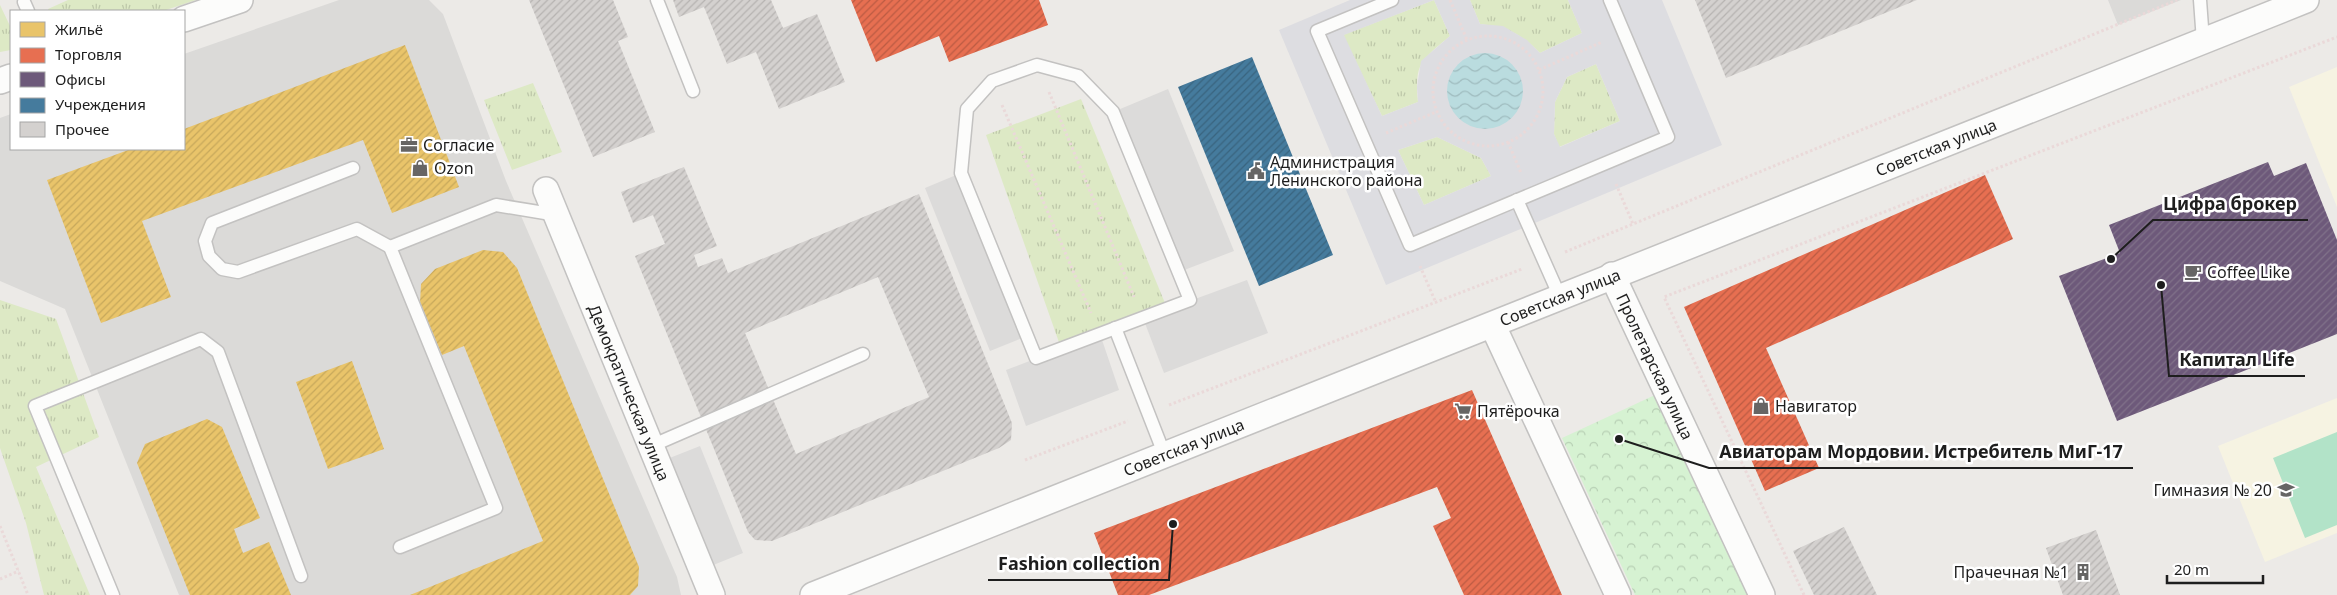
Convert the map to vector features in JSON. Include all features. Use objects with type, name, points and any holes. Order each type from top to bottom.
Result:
[{"type":"street","points":[[185,19],[240,0]]},
{"type":"street","name":"Советская улица","points":[[813,595],[1493,326],[1612,275],[2306,0]]},
{"type":"street","name":"Демократическая улица","points":[[546,190],[712,595]]},
{"type":"street","name":"Пролетарская улица","points":[[1612,275],[1762,595]]},
{"type":"street","points":[[1493,326],[1618,595]]},
{"type":"lane","points":[[657,0],[693,91]]},
{"type":"lane","points":[[1392,0],[1316,31],[1410,245],[1668,137],[1610,0]]},
{"type":"lane","points":[[2200,0],[2203,41]]},
{"type":"lane","points":[[1037,64],[1078,76],[1113,112],[1190,300],[1036,358],[962,172],[967,109],[992,81],[1037,64]]},
{"type":"lane","points":[[353,168],[212,224],[204,241],[209,256],[222,270],[238,272],[358,229],[390,247],[496,508],[400,547]]},
{"type":"lane","points":[[1517,200],[1560,297]]},
{"type":"lane","points":[[390,247],[496,205],[556,215]]},
{"type":"lane","points":[[1116,328],[1165,456]]},
{"type":"lane","points":[[113,595],[35,406],[201,340],[218,352],[301,576]]},
{"type":"lane","points":[[651,446],[863,354]]},
{"type":"path","points":[[1450,0],[1467,40]]},
{"type":"path","points":[[1025,460],[1544,260],[2177,0]]},
{"type":"path","points":[[1539,70],[1624,33]]},
{"type":"path","points":[[1488,36],[1509,40],[1527,52],[1539,70],[1543,90],[1538,112],[1528,129],[1508,142],[1488,146],[1466,142],[1449,130],[1436,112],[1432,90],[1437,69],[1449,51],[1467,40],[1488,36]]},
{"type":"path","points":[[1804,595],[1664,297],[2337,37]]},
{"type":"path","points":[[1037,64],[1142,318]]},
{"type":"path","points":[[992,81],[1100,334]]},
{"type":"path","points":[[1364,142],[1436,112]]},
{"type":"path","points":[[1508,142],[1530,194]]},
{"type":"path","points":[[1607,162],[1633,224]]},
{"type":"path","points":[[1410,245],[1436,303]]},
{"type":"path","points":[[0,526],[28,595]]},
{"type":"path","points":[[0,579],[19,572]]},
{"type":"shaded area","points":[[339,0],[429,0],[443,14],[506,181],[677,577],[681,595],[179,595],[65,309],[0,281],[0,118],[10,114],[10,150],[185,150],[185,54]]},
{"type":"shaded area","points":[[1350,0],[1434,0],[1470,0],[1480,24],[1503,26],[1527,40],[1540,53],[1582,33],[1568,0],[1662,0],[1722,145],[1386,285],[1279,30]],"holes":[[[1434,0],[1450,36],[1421,61],[1417,87],[1418,102],[1382,116],[1344,35]],[[1596,64],[1620,121],[1560,147],[1554,134],[1555,102],[1567,77]],[[1437,137],[1481,158],[1491,176],[1424,205],[1398,150]]]},
{"type":"shaded area","points":[[2108,0],[2181,0],[2118,25]]},
{"type":"shaded area","points":[[2337,67],[2337,207],[2289,87]]},
{"type":"shaded area","points":[[1168,89],[1234,251],[1179,272],[1113,112]]},
{"type":"shaded area","points":[[961,173],[1027,336],[990,351],[925,188]]},
{"type":"shaded area","points":[[1247,280],[1268,333],[1164,373],[1143,318]]},
{"type":"shaded area","points":[[1100,334],[1119,390],[1026,426],[1006,370]]},
{"type":"shaded area","name":"Гимназия № 20","points":[[2337,398],[2337,533],[2265,562],[2218,446]]},
{"type":"shaded area","points":[[700,446],[743,553],[701,570],[657,463]]},
{"type":"green space","points":[[68,0],[196,0],[166,10],[48,9]]},
{"type":"green space","points":[[1434,0],[1450,36],[1422,63],[1417,78],[1418,102],[1382,116],[1343,35]]},
{"type":"green space","points":[[1470,0],[1568,0],[1582,33],[1540,53],[1513,32],[1499,27],[1480,24]]},
{"type":"green space","points":[[0,5],[10,26],[10,50],[0,52]]},
{"type":"green space","points":[[1596,64],[1620,121],[1559,147],[1554,134],[1555,102],[1567,77]]},
{"type":"green space","points":[[533,83],[562,152],[512,170],[484,100]]},
{"type":"green space","points":[[1081,99],[1167,308],[1061,348],[986,135]]},
{"type":"green space","points":[[1437,137],[1481,158],[1491,176],[1424,205],[1398,150]]},
{"type":"green space","points":[[0,300],[56,319],[99,437],[36,467],[90,595],[44,595],[26,523],[0,448]]},
{"type":"green space","points":[[1655,395],[1748,595],[1635,595],[1562,438]]},
{"type":"green space","points":[[2337,432],[2337,525],[2305,538],[2273,458]]},
{"type":"water","points":[[1478,53],[1492,53],[1506,59],[1517,70],[1521,76],[1523,91],[1521,106],[1512,118],[1500,127],[1478,129],[1464,123],[1453,112],[1447,98],[1447,84],[1453,70],[1464,59]]},
{"type":"building: Жильё","points":[[405,45],[459,187],[392,213],[363,140],[142,221],[171,297],[101,323],[47,180],[128,150],[185,150],[185,129]]},
{"type":"building: Жильё","points":[[483,250],[503,252],[517,268],[639,567],[638,586],[630,595],[410,595],[543,541],[464,346],[442,355],[420,303],[421,284],[435,269]]},
{"type":"building: Жильё","points":[[352,361],[384,449],[328,469],[296,382]]},
{"type":"building: Жильё","points":[[207,419],[222,427],[260,518],[234,529],[243,553],[269,542],[291,595],[190,595],[137,463],[145,444]]},
{"type":"building: Торговля","points":[[851,0],[1039,0],[1048,25],[949,62],[939,36],[876,62]]},
{"type":"building: Торговля","points":[[1985,175],[2013,239],[1766,348],[1819,468],[1765,491],[1684,307]]},
{"type":"building: Торговля","points":[[1472,390],[1562,595],[1464,595],[1433,526],[1451,518],[1437,487],[1149,595],[1118,595],[1094,533]]},
{"type":"building: Офисы","points":[[2268,162],[2274,176],[2306,163],[2337,240],[2337,334],[2117,421],[2059,276],[2120,253],[2109,225]]},
{"type":"building: Учреждения","name":"Администрация Ленинского района","points":[[1252,57],[1333,255],[1259,286],[1178,87]]},
{"type":"building: Прочее","points":[[529,0],[613,0],[628,37],[618,41],[655,132],[593,157]]},
{"type":"building: Прочее","points":[[673,0],[771,0],[783,28],[817,14],[845,82],[779,109],[756,52],[727,64],[704,7],[679,17]]},
{"type":"building: Прочее","points":[[1695,0],[1917,0],[1726,78]]},
{"type":"building: Прочее","points":[[684,167],[717,246],[694,255],[698,267],[722,258],[728,273],[919,194],[1012,423],[1011,440],[999,448],[772,541],[755,540],[748,532],[635,256],[665,244],[653,215],[633,223],[621,192]],"holes":[[[878,277],[929,397],[796,454],[745,333]]]},
{"type":"building: Прочее","points":[[1844,527],[1877,595],[1814,595],[1793,551]]},
{"type":"building: Прочее","name":"Прачечная №1","points":[[2096,530],[2120,595],[2063,595],[2046,548]]},
{"type":"place","name":"Согласие","points":[[409,145]]},
{"type":"place","name":"Ozon","points":[[420,168]]},
{"type":"place","name":"Администрация Ленинского района","points":[[1256,171]]},
{"type":"place","name":"Цифра брокер","points":[[2111,259]]},
{"type":"place","name":"Coffee Like","points":[[2193,272]]},
{"type":"place","name":"Капитал Life","points":[[2161,285]]},
{"type":"place","name":"Навигатор","points":[[1761,406]]},
{"type":"place","name":"Пятёрочка","points":[[1463,411]]},
{"type":"place","name":"Авиаторам Мордовии. Истребитель МиГ-17","points":[[1619,439]]},
{"type":"place","name":"Гимназия № 20","points":[[2286,490]]},
{"type":"place","name":"Fashion collection","points":[[1173,524]]},
{"type":"place","name":"Прачечная №1","points":[[2083,572]]}]
